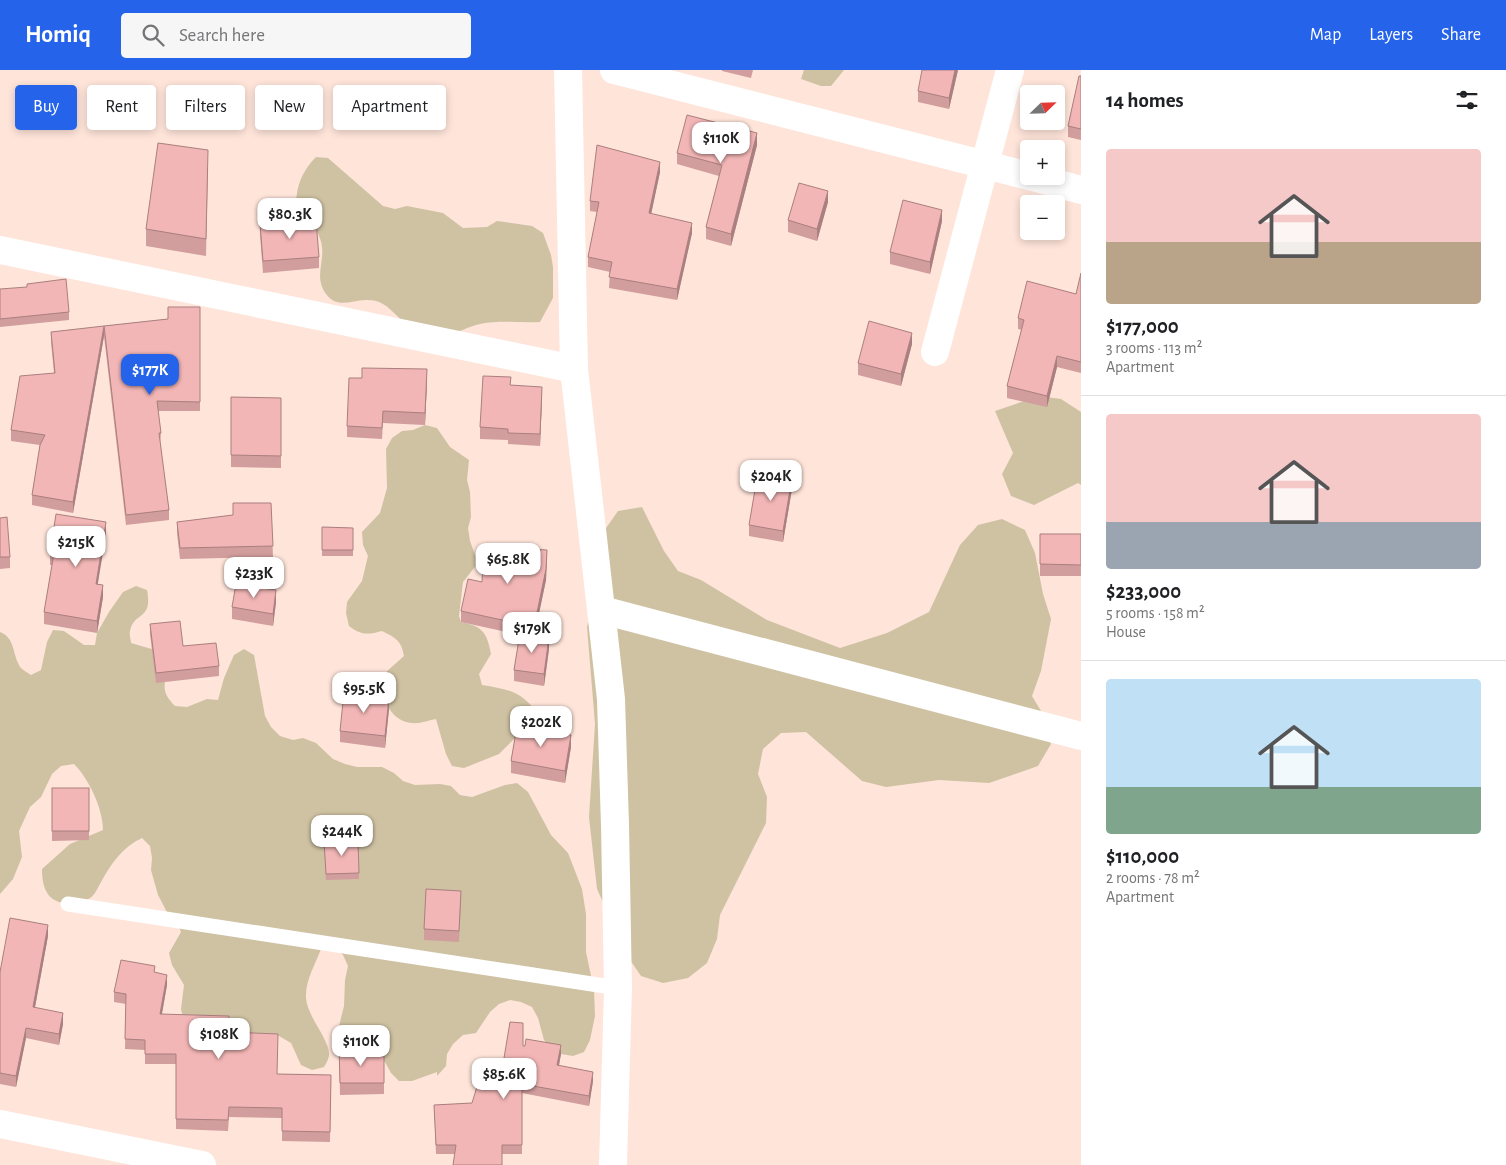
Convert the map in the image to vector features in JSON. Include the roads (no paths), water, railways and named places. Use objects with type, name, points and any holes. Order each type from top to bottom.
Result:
[{"type":"street","points":[[568,70],[574,369],[611,699],[618,988],[612,1165]]},
{"type":"street","points":[[614,70],[1020,174]]},
{"type":"street","points":[[935,352],[1010,70]]},
{"type":"street","points":[[1062,185],[1081,190]]},
{"type":"street","points":[[0,250],[574,369]]},
{"type":"street","points":[[602,610],[1081,736]]},
{"type":"street","points":[[0,1124],[202,1165]]},
{"type":"lane","points":[[68,904],[618,988]]}]
